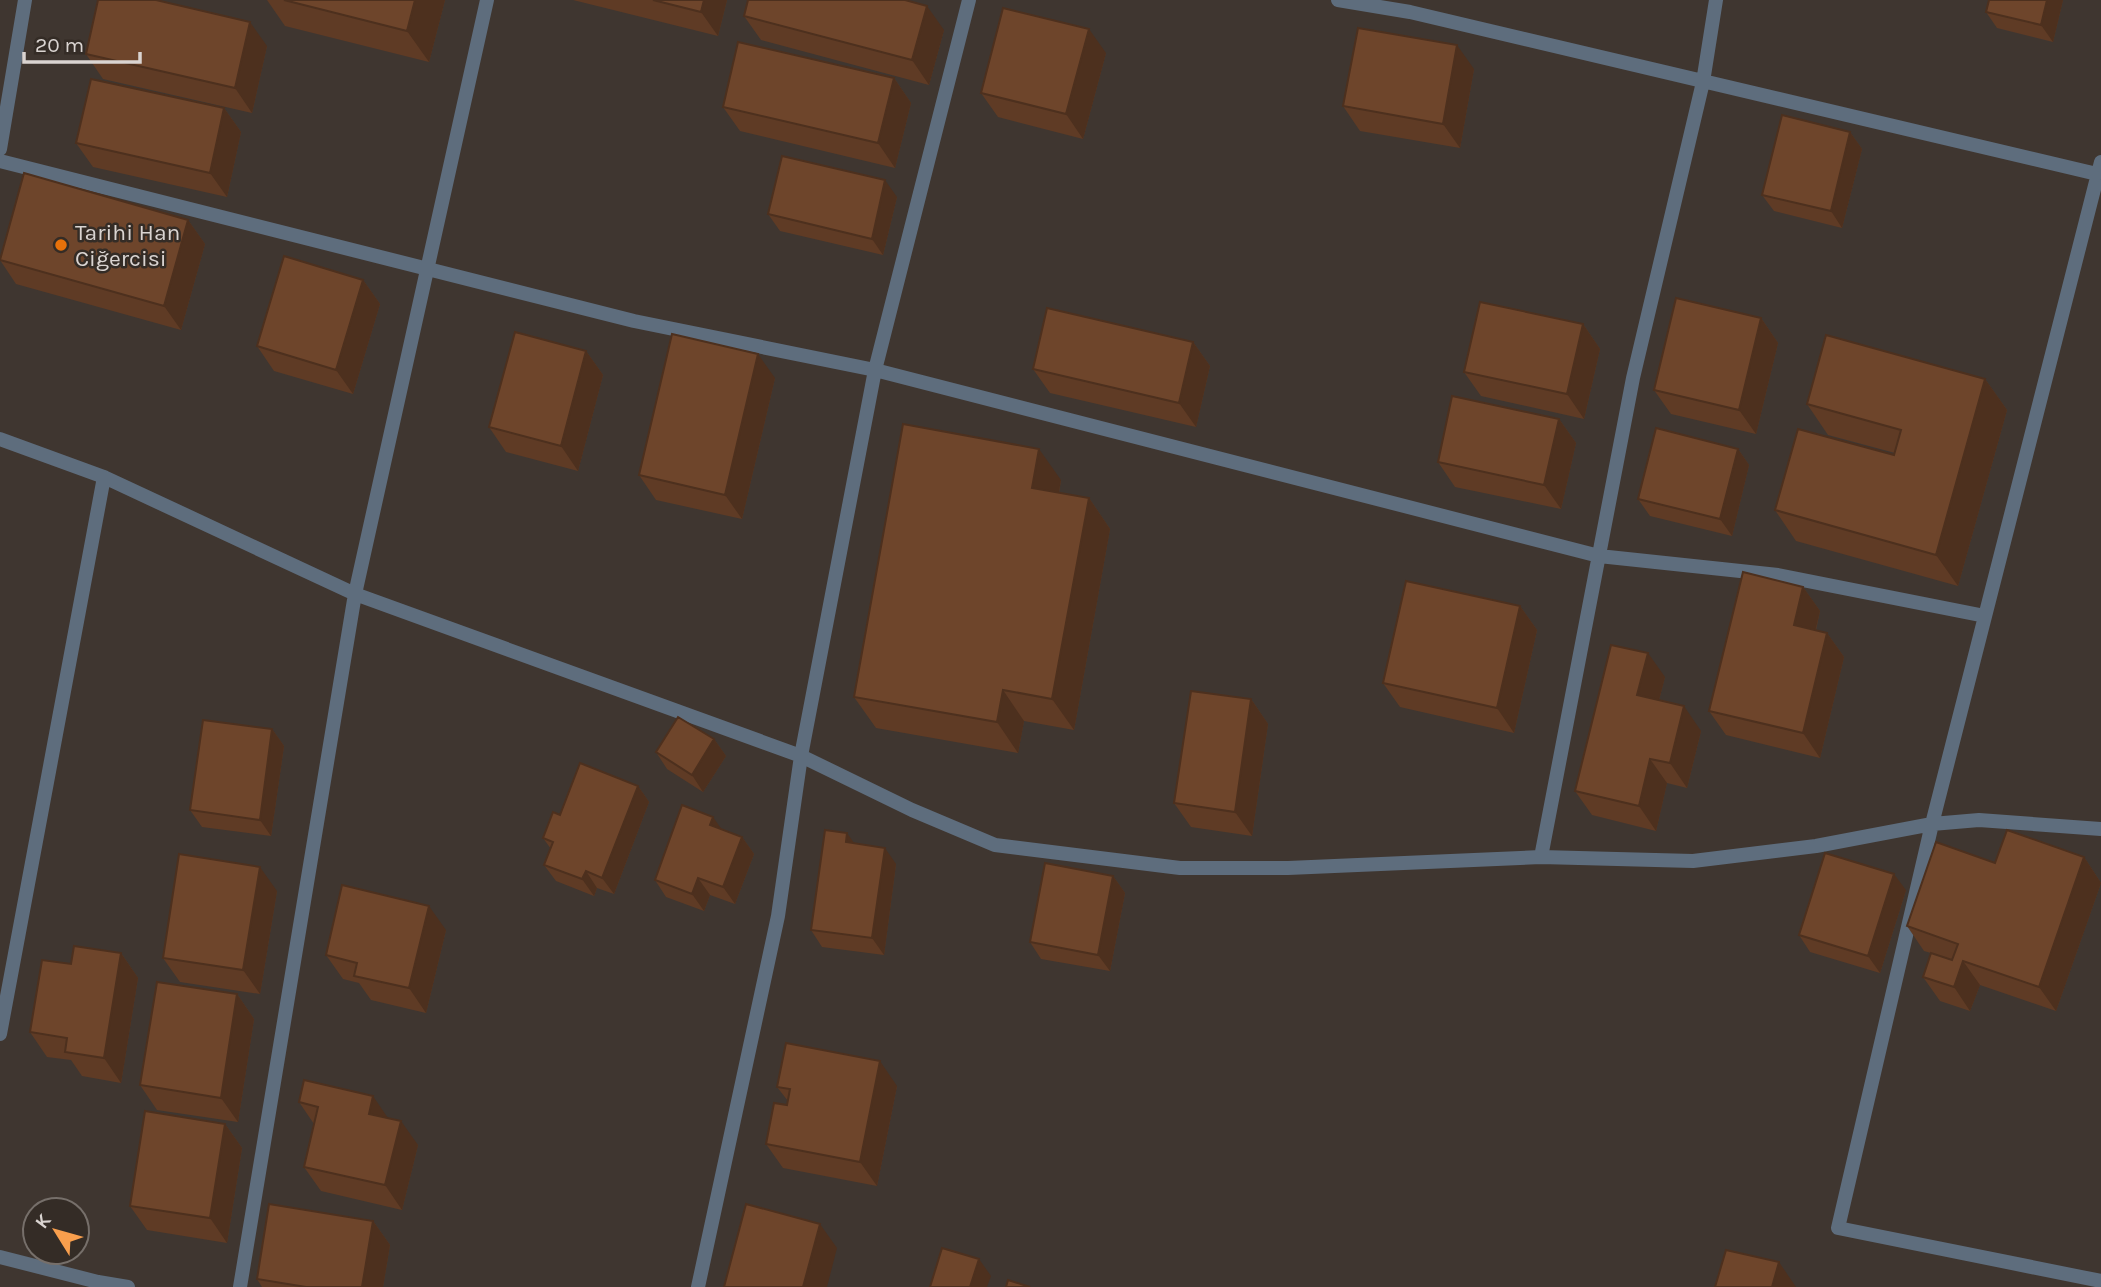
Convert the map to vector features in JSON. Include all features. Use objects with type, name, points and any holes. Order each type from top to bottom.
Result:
[{"type":"street","points":[[0,149],[25,0]]},
{"type":"street","points":[[240,1287],[355,594],[487,0]]},
{"type":"street","points":[[698,1287],[778,916],[801,756],[876,370],[969,0]]},
{"type":"street","points":[[1338,0],[1410,12],[1703,82],[2099,168],[1932,824],[1838,1228],[2101,1281]]},
{"type":"street","points":[[1541,857],[1633,378],[1703,82],[1716,0]]},
{"type":"street","points":[[0,161],[634,321],[876,370],[1599,556],[1778,575],[1985,615]]},
{"type":"street","points":[[0,439],[104,477],[355,594],[801,756],[912,810],[995,845],[1180,868],[1288,868],[1541,857],[1693,861],[1816,846],[1932,824],[1979,820],[2101,829]]},
{"type":"street","points":[[0,1034],[104,477]]},
{"type":"street","points":[[0,1257],[97,1284],[128,1287]]},
{"type":"building","points":[[98,0],[156,0],[250,22],[235,88],[86,54]]},
{"type":"building","points":[[284,0],[415,0],[407,31]]},
{"type":"building","points":[[653,0],[704,0],[701,12]]},
{"type":"building","points":[[748,0],[905,0],[927,6],[912,60],[744,16]]},
{"type":"building","points":[[1989,0],[2047,0],[2041,25],[1986,12]]},
{"type":"building","points":[[1003,8],[1089,29],[1066,114],[981,93]]},
{"type":"building","points":[[1358,28],[1457,45],[1443,124],[1343,106]]},
{"type":"building","points":[[738,42],[894,78],[878,143],[723,107]]},
{"type":"building","points":[[91,79],[224,108],[210,173],[76,143]]},
{"type":"building","points":[[1782,115],[1850,132],[1831,211],[1762,195]]},
{"type":"building","points":[[782,156],[885,180],[872,239],[768,214]]},
{"type":"building","points":[[24,173],[188,220],[164,306],[0,260]]},
{"type":"building","points":[[284,256],[363,280],[336,370],[257,346]]},
{"type":"building","points":[[1676,298],[1761,318],[1739,410],[1654,390]]},
{"type":"building","points":[[1480,302],[1583,324],[1567,394],[1464,372]]},
{"type":"building","points":[[1047,308],[1193,342],[1179,403],[1033,369]]},
{"type":"building","points":[[515,332],[586,351],[561,446],[489,427]]},
{"type":"building","points":[[672,334],[758,354],[725,495],[639,475]]},
{"type":"building","points":[[1826,335],[1985,379],[1936,555],[1775,510],[1798,429],[1894,455],[1901,430],[1807,404]]},
{"type":"building","points":[[1452,396],[1559,419],[1544,485],[1438,462]]},
{"type":"building","points":[[903,424],[1039,449],[1032,488],[1089,498],[1052,699],[1003,690],[997,722],[854,697]]},
{"type":"building","points":[[1656,428],[1738,449],[1720,519],[1638,499]]},
{"type":"building","points":[[1743,572],[1803,587],[1794,625],[1827,633],[1803,733],[1709,711]]},
{"type":"building","points":[[1406,581],[1520,606],[1497,708],[1383,683]]},
{"type":"building","points":[[1611,645],[1648,653],[1637,695],[1684,706],[1670,763],[1650,759],[1639,806],[1575,791]]},
{"type":"building","points":[[1191,691],[1251,699],[1235,812],[1174,803]]},
{"type":"building","points":[[678,717],[714,739],[692,775],[656,752]]},
{"type":"building","points":[[203,720],[272,729],[260,820],[190,810]]},
{"type":"building","points":[[580,763],[638,786],[602,878],[586,871],[582,879],[544,865],[553,842],[543,838],[553,812],[560,815]]},
{"type":"building","points":[[682,805],[713,817],[710,825],[742,837],[723,887],[698,878],[692,894],[655,880]]},
{"type":"building","points":[[825,830],[847,833],[846,842],[885,848],[872,938],[811,930]]},
{"type":"building","points":[[2007,830],[2084,857],[2039,987],[1963,961],[1954,987],[1923,977],[1931,953],[1952,960],[1958,944],[1907,926],[1936,842],[1995,863]]},
{"type":"building","points":[[1825,853],[1894,874],[1868,956],[1799,935]]},
{"type":"building","points":[[179,854],[260,867],[243,970],[163,958]]},
{"type":"building","points":[[1045,863],[1113,876],[1098,955],[1030,942]]},
{"type":"building","points":[[342,885],[429,906],[409,988],[354,976],[357,963],[326,955]]},
{"type":"building","points":[[74,946],[121,953],[104,1058],[65,1052],[67,1038],[30,1032],[42,960],[71,964]]},
{"type":"building","points":[[157,982],[237,994],[221,1098],[140,1085]]},
{"type":"building","points":[[786,1043],[880,1061],[860,1162],[766,1144],[774,1103],[787,1105],[790,1089],[777,1087]]},
{"type":"building","points":[[304,1080],[373,1096],[369,1114],[401,1121],[385,1185],[304,1167],[318,1107],[299,1102]]},
{"type":"building","points":[[145,1111],[225,1124],[210,1218],[130,1206]]},
{"type":"building","points":[[269,1204],[373,1221],[362,1287],[306,1287],[257,1279]]},
{"type":"building","points":[[746,1204],[820,1224],[803,1287],[724,1287]]},
{"type":"building","points":[[942,1248],[979,1259],[970,1287],[930,1287]]},
{"type":"building","points":[[1726,1250],[1779,1262],[1772,1287],[1715,1287]]},
{"type":"building","points":[[1008,1280],[1030,1287],[1006,1287]]},
{"type":"place","name":"Tarihi Han Ciğercisi","points":[[61,245]]}]
